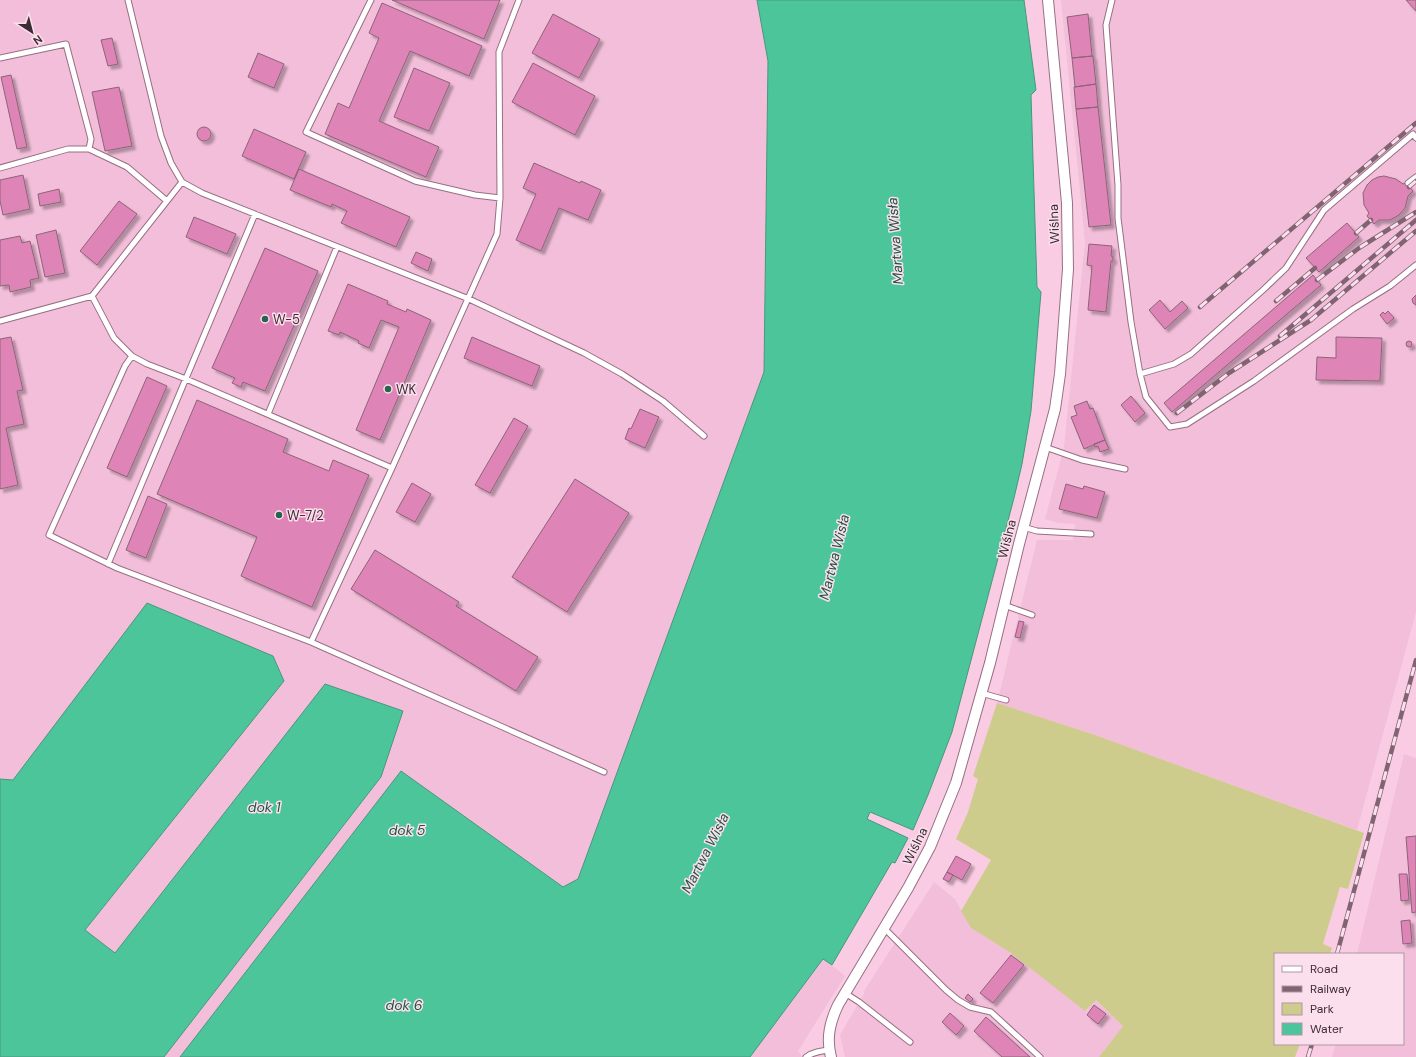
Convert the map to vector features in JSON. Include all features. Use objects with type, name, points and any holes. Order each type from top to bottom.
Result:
[{"type":"street","name":"Wiślna","points":[[830,1053],[828,1034],[831,1019],[844,993],[915,874],[935,835],[956,783],[981,693],[1054,410],[1060,374],[1068,269],[1067,203],[1048,0]]},
{"type":"lane","points":[[128,0],[161,136],[171,162],[182,182],[202,193],[469,299],[584,353],[622,374],[663,401],[704,436]]},
{"type":"lane","points":[[371,0],[306,132],[415,181],[475,195],[500,198]]},
{"type":"lane","points":[[311,642],[392,468],[497,234],[500,198],[499,52],[519,0]]},
{"type":"lane","points":[[1112,0],[1106,25],[1118,185],[1118,218],[1131,322],[1140,374],[1146,397],[1170,427],[1187,424],[1254,381],[1353,309],[1390,286],[1416,265]]},
{"type":"lane","points":[[0,58],[66,44],[91,139],[89,149]]},
{"type":"lane","points":[[1140,374],[1174,364],[1191,354],[1286,268],[1324,210],[1413,134],[1416,138]]},
{"type":"lane","points":[[0,168],[68,149],[89,149],[127,167],[167,201]]},
{"type":"lane","points":[[1408,183],[1416,177]]},
{"type":"lane","points":[[0,321],[92,296],[182,182]]},
{"type":"lane","points":[[108,564],[255,214]]},
{"type":"lane","points":[[268,414],[337,247]]},
{"type":"lane","points":[[92,296],[114,338],[132,356],[147,364],[186,379],[392,468]]},
{"type":"lane","points":[[132,356],[125,366],[48,535],[108,564],[311,642],[604,772]]},
{"type":"lane","points":[[1044,448],[1082,460],[1125,469]]},
{"type":"lane","points":[[1024,527],[1037,531],[1091,534]]},
{"type":"lane","points":[[1004,605],[1032,614]]},
{"type":"lane","points":[[981,693],[1006,700]]},
{"type":"lane","points":[[883,927],[952,995],[970,1007],[990,1012],[1040,1057]]},
{"type":"lane","points":[[844,993],[859,1002],[910,1042]]},
{"type":"lane","points":[[806,1057],[819,1051],[830,1053]]},
{"type":"shaded area","points":[[0,0],[757,0],[768,61],[764,372],[578,879],[563,887],[401,771],[180,1057],[164,1057],[381,778],[403,711],[325,685],[115,953],[85,931],[284,681],[147,604],[13,780],[0,779]]},
{"type":"shaded area","points":[[1061,0],[1416,0],[1416,612],[1357,830],[1095,735],[997,703],[1037,540],[1073,540],[1075,524],[1058,523],[1045,519],[1064,447],[1085,242]]},
{"type":"shaded area","points":[[1404,754],[1416,758],[1416,1057],[1332,1057],[1336,1045],[1404,1045],[1404,953],[1357,953]]},
{"type":"shaded area","points":[[934,882],[955,899],[971,928],[1011,953],[1086,1011],[1096,1000],[1123,1026],[1099,1057],[845,1057],[840,1035],[865,992],[864,991]]},
{"type":"shaded area","points":[[824,959],[845,976],[798,1051],[802,1057],[750,1057]]},
{"type":"green space","points":[[997,703],[1095,735],[1364,833],[1348,889],[1340,887],[1323,944],[1332,948],[1330,953],[1274,953],[1274,1045],[1300,1045],[1295,1057],[1099,1057],[1123,1026],[1096,1000],[1085,1011],[1011,953],[971,928],[961,911],[991,860],[956,839],[968,812],[978,779],[973,776]]},
{"type":"water","points":[[757,0],[1024,0],[1036,90],[1031,95],[1037,287],[1041,292],[1031,411],[1022,464],[1014,498],[952,732],[928,795],[913,830],[870,812],[867,819],[908,838],[895,863],[892,862],[832,965],[823,959],[750,1057],[180,1057],[401,771],[563,887],[578,879],[764,372],[768,61]]},
{"type":"water","name":"dok 1","points":[[147,603],[273,656],[284,681],[85,930],[115,953],[325,684],[403,711],[381,777],[164,1057],[0,1057],[0,779],[13,780]]},
{"type":"building","points":[[392,0],[500,0],[484,39]]},
{"type":"building","points":[[1406,0],[1416,0],[1416,11]]},
{"type":"building","points":[[382,3],[482,46],[469,76],[410,51],[379,121],[439,147],[426,177],[325,134],[338,103],[349,108],[379,38],[369,33]]},
{"type":"building","points":[[553,14],[600,39],[579,78],[532,53]]},
{"type":"building","points":[[1088,14],[1092,56],[1072,58],[1067,17]]},
{"type":"building","points":[[112,38],[118,64],[108,66],[101,40]]},
{"type":"building","points":[[258,53],[284,64],[274,88],[248,77]]},
{"type":"building","points":[[1093,56],[1096,84],[1075,87],[1072,58]]},
{"type":"building","points":[[533,63],[595,96],[575,135],[512,102]]},
{"type":"building","points":[[414,68],[450,83],[429,131],[394,117]]},
{"type":"building","points":[[11,75],[27,147],[17,149],[1,77]]},
{"type":"building","points":[[1096,84],[1098,107],[1076,109],[1074,87]]},
{"type":"building","points":[[119,87],[132,146],[105,151],[92,92]]},
{"type":"building","points":[[1098,107],[1111,225],[1089,227],[1076,109]]},
{"type":"building","points":[[204,127],[209,129],[211,134],[209,139],[204,141],[199,139],[197,134],[199,129]]},
{"type":"building","points":[[254,129],[306,152],[294,179],[242,156]]},
{"type":"building","points":[[534,163],[580,183],[581,181],[601,190],[588,220],[559,208],[541,251],[516,240],[536,194],[523,188]]},
{"type":"building","points":[[299,169],[410,217],[396,247],[341,223],[347,211],[332,204],[331,207],[290,190]]},
{"type":"building","points":[[23,175],[30,209],[3,215],[0,201],[0,180]]},
{"type":"building","points":[[1384,176],[1396,179],[1403,184],[1406,183],[1413,191],[1408,196],[1405,208],[1399,215],[1390,220],[1379,220],[1374,224],[1367,216],[1369,213],[1364,205],[1363,193],[1367,185],[1372,180]]},
{"type":"building","points":[[59,189],[61,202],[40,206],[38,194]]},
{"type":"building","points":[[119,201],[137,214],[97,265],[80,251]]},
{"type":"building","points":[[194,217],[236,234],[227,254],[186,237]]},
{"type":"building","points":[[1347,223],[1359,237],[1319,272],[1306,258]]},
{"type":"building","points":[[56,230],[65,273],[45,277],[36,235]]},
{"type":"building","points":[[20,236],[22,243],[30,241],[39,278],[30,280],[31,287],[10,292],[9,285],[0,286],[0,240]]},
{"type":"building","points":[[1089,244],[1112,246],[1111,256],[1113,257],[1113,261],[1111,261],[1106,312],[1088,310],[1092,266],[1087,265]]},
{"type":"building","name":"W-5","points":[[265,248],[318,271],[265,391],[243,382],[241,387],[232,383],[235,378],[212,368]]},
{"type":"building","points":[[416,252],[432,259],[428,271],[411,263]]},
{"type":"building","points":[[1313,275],[1321,285],[1172,412],[1164,403]]},
{"type":"building","name":"WK","points":[[348,284],[388,301],[387,304],[406,312],[407,309],[431,320],[380,440],[356,430],[399,327],[381,320],[369,348],[358,343],[359,341],[340,332],[339,335],[328,331]]},
{"type":"building","points":[[1416,295],[1416,305],[1413,303],[1412,299]]},
{"type":"building","points":[[1160,300],[1170,312],[1182,301],[1188,308],[1165,329],[1149,310]]},
{"type":"building","points":[[1388,311],[1394,318],[1387,324],[1380,315],[1383,312],[1385,314]]},
{"type":"building","points":[[11,337],[23,390],[17,391],[24,424],[6,428],[18,485],[0,489],[0,339]]},
{"type":"building","points":[[472,337],[540,366],[532,386],[464,358]]},
{"type":"building","points":[[1336,337],[1382,338],[1380,381],[1316,380],[1317,357],[1336,358]]},
{"type":"building","points":[[1409,341],[1412,344],[1409,347],[1406,344]]},
{"type":"building","points":[[147,377],[167,386],[127,477],[107,468]]},
{"type":"building","points":[[1131,396],[1145,413],[1135,422],[1121,405]]},
{"type":"building","name":"W-7/2","points":[[197,400],[288,439],[283,452],[329,471],[333,460],[369,475],[312,607],[241,576],[257,537],[157,494]]},
{"type":"building","points":[[1087,401],[1090,409],[1093,408],[1105,440],[1084,449],[1071,417],[1077,415],[1074,406]]},
{"type":"building","points":[[640,409],[659,417],[645,448],[625,439],[629,428],[631,429]]},
{"type":"building","points":[[514,418],[528,426],[490,493],[475,485]]},
{"type":"building","points":[[1105,440],[1109,449],[1100,452],[1098,446],[1095,447],[1094,444]]},
{"type":"building","points":[[575,479],[629,513],[567,612],[512,577]]},
{"type":"building","points":[[412,483],[431,494],[415,522],[396,512]]},
{"type":"building","points":[[1066,484],[1083,489],[1084,486],[1105,492],[1097,518],[1059,509]]},
{"type":"building","points":[[148,496],[167,504],[146,558],[126,550]]},
{"type":"building","points":[[375,550],[459,602],[456,606],[538,657],[516,691],[351,589]]},
{"type":"building","points":[[1019,621],[1024,622],[1020,638],[1015,637]]},
{"type":"building","points":[[1416,836],[1416,912],[1412,913],[1406,837]]},
{"type":"building","points":[[956,856],[971,864],[962,880],[947,872]]},
{"type":"building","points":[[947,872],[953,875],[949,882],[943,879]]},
{"type":"building","points":[[1399,874],[1407,874],[1409,900],[1401,901]]},
{"type":"building","points":[[1410,920],[1412,943],[1403,944],[1401,921]]},
{"type":"building","points":[[1011,955],[1024,965],[993,1003],[980,993]]},
{"type":"building","points":[[968,994],[973,999],[970,1002],[965,998]]},
{"type":"building","points":[[1094,1005],[1106,1014],[1098,1024],[1087,1015]]},
{"type":"building","points":[[950,1013],[964,1026],[956,1035],[942,1022]]},
{"type":"building","points":[[986,1017],[1030,1057],[1002,1057],[974,1031]]},
{"type":"railway","points":[[1200,307],[1416,123]]},
{"type":"railway","points":[[1409,187],[1416,181]]},
{"type":"railway","points":[[1317,280],[1359,248],[1416,212]]},
{"type":"railway","points":[[1356,233],[1371,220]]},
{"type":"railway","points":[[1280,336],[1416,220]]},
{"type":"railway","points":[[1177,413],[1229,373],[1311,320],[1416,231]]},
{"type":"railway","points":[[1276,301],[1315,268]]},
{"type":"railway","points":[[1337,953],[1416,660]]},
{"type":"railway","points":[[1308,1057],[1312,1045]]},
{"type":"place","name":"W-5","points":[[265,319]]},
{"type":"place","name":"WK","points":[[388,389]]},
{"type":"place","name":"W-7/2","points":[[279,515]]},
{"type":"water label","name":"Martwa Wisła","points":[[895,241]]},
{"type":"water label","name":"Martwa Wisła","points":[[834,557]]},
{"type":"water label","name":"dok 5","points":[[407,830]]},
{"type":"water label","name":"Martwa Wisła","points":[[705,853]]},
{"type":"water label","name":"dok 6","points":[[404,1005]]}]
